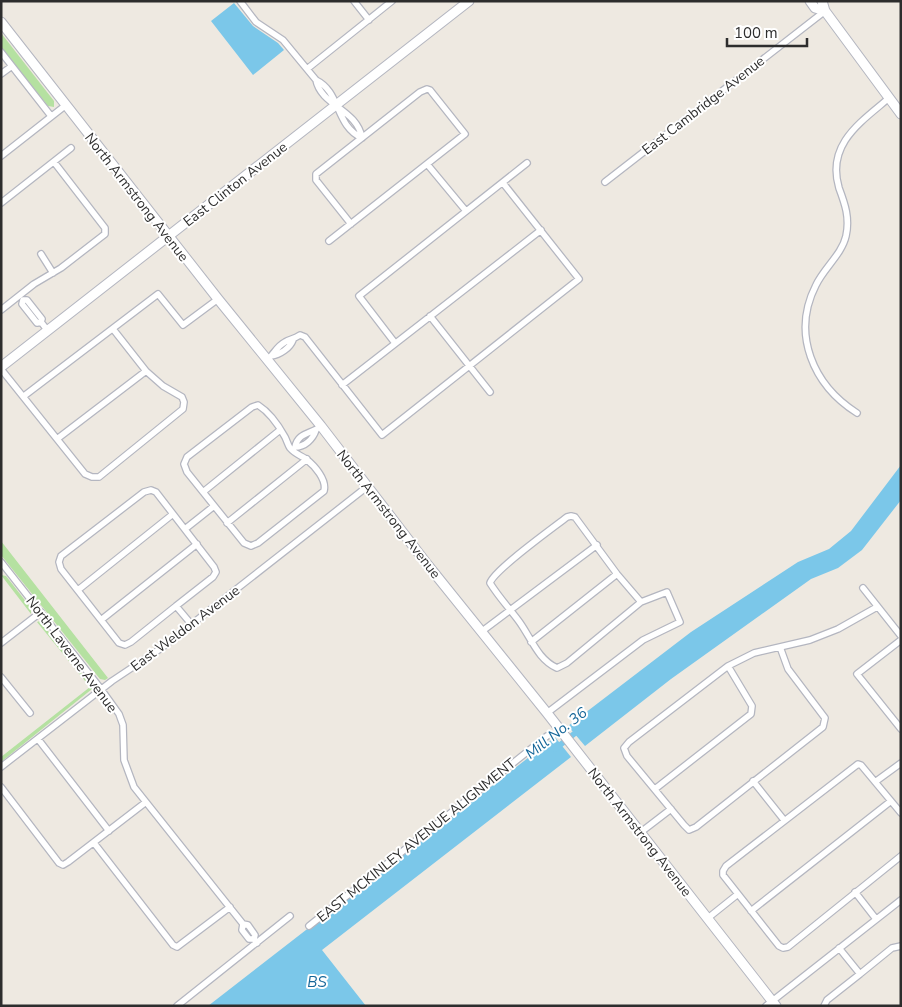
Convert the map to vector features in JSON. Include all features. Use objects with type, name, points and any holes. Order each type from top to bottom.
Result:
[{"type":"street","points":[[240,1],[256,22],[283,40],[316,80],[317,87],[327,100],[336,105],[340,116],[354,135],[362,138]]},
{"type":"street","points":[[354,1],[369,20]]},
{"type":"street","points":[[306,69],[392,1]]},
{"type":"street","name":"East Clinton Avenue","points":[[1,368],[469,1]]},
{"type":"street","points":[[810,1],[815,8],[825,11]]},
{"type":"street","points":[[822,1],[825,11],[901,114]]},
{"type":"street","name":"East Cambridge Avenue","points":[[605,182],[825,11]]},
{"type":"street","name":"North Armstrong Avenue","points":[[1,22],[218,299],[270,357],[318,428],[368,486],[481,632],[641,832],[708,918],[771,1004]]},
{"type":"street","points":[[1,52],[52,116]]},
{"type":"street","points":[[1,74],[12,66]]},
{"type":"street","points":[[329,241],[465,134],[433,93],[427,89],[420,92],[315,176],[318,183],[350,224]]},
{"type":"street","points":[[858,412],[843,404],[817,372],[807,342],[807,314],[815,286],[842,248],[846,238],[848,216],[838,178],[837,166],[840,148],[852,130],[889,98]]},
{"type":"street","points":[[1,156],[66,105]]},
{"type":"street","points":[[1,203],[71,148]]},
{"type":"street","points":[[1,310],[21,298],[37,282],[104,234],[105,228],[54,162]]},
{"type":"street","points":[[395,344],[359,296],[527,163]]},
{"type":"street","points":[[427,164],[466,211]]},
{"type":"street","points":[[270,357],[273,351],[288,340],[293,340],[300,335],[305,337],[382,435],[579,279],[503,183]]},
{"type":"street","points":[[342,385],[541,230]]},
{"type":"street","points":[[41,254],[52,273]]},
{"type":"street","points":[[24,396],[158,294],[183,325],[218,299]]},
{"type":"street","points":[[21,298],[27,300],[42,319],[41,322],[48,331]]},
{"type":"street","points":[[430,316],[490,392]]},
{"type":"street","points":[[1,368],[85,474],[99,477],[183,409],[184,402],[182,397],[162,386],[146,371],[113,328]]},
{"type":"street","points":[[58,439],[146,371]]},
{"type":"street","points":[[258,405],[264,409],[280,430],[324,480],[324,491],[258,543],[251,546],[244,543],[227,523],[187,472],[184,464],[187,457],[252,407],[258,405]]},
{"type":"street","points":[[294,448],[296,440],[308,431],[318,428]]},
{"type":"street","points":[[294,448],[306,444],[314,437],[318,428]]},
{"type":"street","points":[[203,492],[280,430]]},
{"type":"street","points":[[300,437],[306,444]]},
{"type":"street","points":[[227,523],[307,460]]},
{"type":"street","name":"East Weldon Avenue","points":[[1,767],[102,690],[192,625],[368,486]]},
{"type":"street","points":[[151,490],[156,492],[173,514],[216,572],[213,577],[125,645],[119,643],[61,569],[59,562],[61,556],[144,492],[151,490]]},
{"type":"street","points":[[185,529],[214,506]]},
{"type":"street","points":[[78,590],[173,514]]},
{"type":"street","points":[[547,713],[643,640],[680,622],[668,592],[641,602],[567,663],[557,668],[545,660],[531,642],[522,624],[490,583],[491,578],[567,517],[575,517],[617,574],[641,602]]},
{"type":"street","points":[[101,620],[197,544]]},
{"type":"street","points":[[481,632],[596,545]]},
{"type":"street","name":"North Laverne Avenue","points":[[2,565],[41,612],[119,714],[123,725],[124,760],[134,787],[243,924],[242,930],[249,939],[255,941]]},
{"type":"street","points":[[531,642],[617,574]]},
{"type":"street","points":[[863,588],[901,636]]},
{"type":"street","points":[[176,606],[192,625]]},
{"type":"street","points":[[780,647],[788,669],[825,718],[823,727],[696,827],[689,830],[627,756],[624,748],[629,742],[728,666],[754,653],[810,640],[838,629],[877,607]]},
{"type":"street","points":[[1,643],[41,612]]},
{"type":"street","points":[[901,640],[857,674],[901,729]]},
{"type":"street","points":[[654,789],[751,714],[752,706],[728,666]]},
{"type":"street","points":[[1,677],[30,713]]},
{"type":"street","name":"EAST MCKINLEY AVENUE ALIGNMENT","points":[[309,926],[547,736]]},
{"type":"street","points":[[38,739],[109,831]]},
{"type":"street","points":[[875,782],[901,763]]},
{"type":"street","points":[[901,813],[861,765],[855,765],[724,868],[724,875],[779,946],[783,948],[788,947],[901,856]]},
{"type":"street","points":[[753,781],[784,820]]},
{"type":"street","points":[[1,787],[59,863],[63,865],[146,802]]},
{"type":"street","points":[[751,911],[891,801]]},
{"type":"street","points":[[641,832],[670,809]]},
{"type":"street","points":[[94,843],[173,945],[177,947],[230,907]]},
{"type":"street","points":[[855,892],[876,919]]},
{"type":"street","points":[[708,918],[738,894]]},
{"type":"street","points":[[771,1004],[901,900]]},
{"type":"street","points":[[177,1006],[255,941],[290,916]]},
{"type":"street","points":[[824,1006],[827,1000],[892,948],[901,946]]},
{"type":"street","points":[[839,948],[860,974]]},
{"type":"green space","points":[[1,33],[54,101],[54,107],[48,106],[1,47]]},
{"type":"green space","points":[[1,541],[108,678],[105,680],[100,679],[1,555]]},
{"type":"green space","points":[[1,575],[6,576],[31,608],[31,614]]},
{"type":"green space","points":[[40,621],[92,686],[92,689],[1,762],[1,757],[90,687],[37,622]]},
{"type":"water","points":[[234,3],[253,26],[278,43],[284,50],[253,75],[211,21]]},
{"type":"water","points":[[901,465],[901,500],[862,550],[838,568],[811,579],[671,679],[585,746],[568,726],[691,632],[798,562],[829,549],[851,531]]},
{"type":"water","name":"BS","points":[[555,737],[571,757],[322,950],[366,1006],[208,1006]]},
{"type":"waterway","name":"Mill No. 36","points":[[555,749],[579,730]]}]
